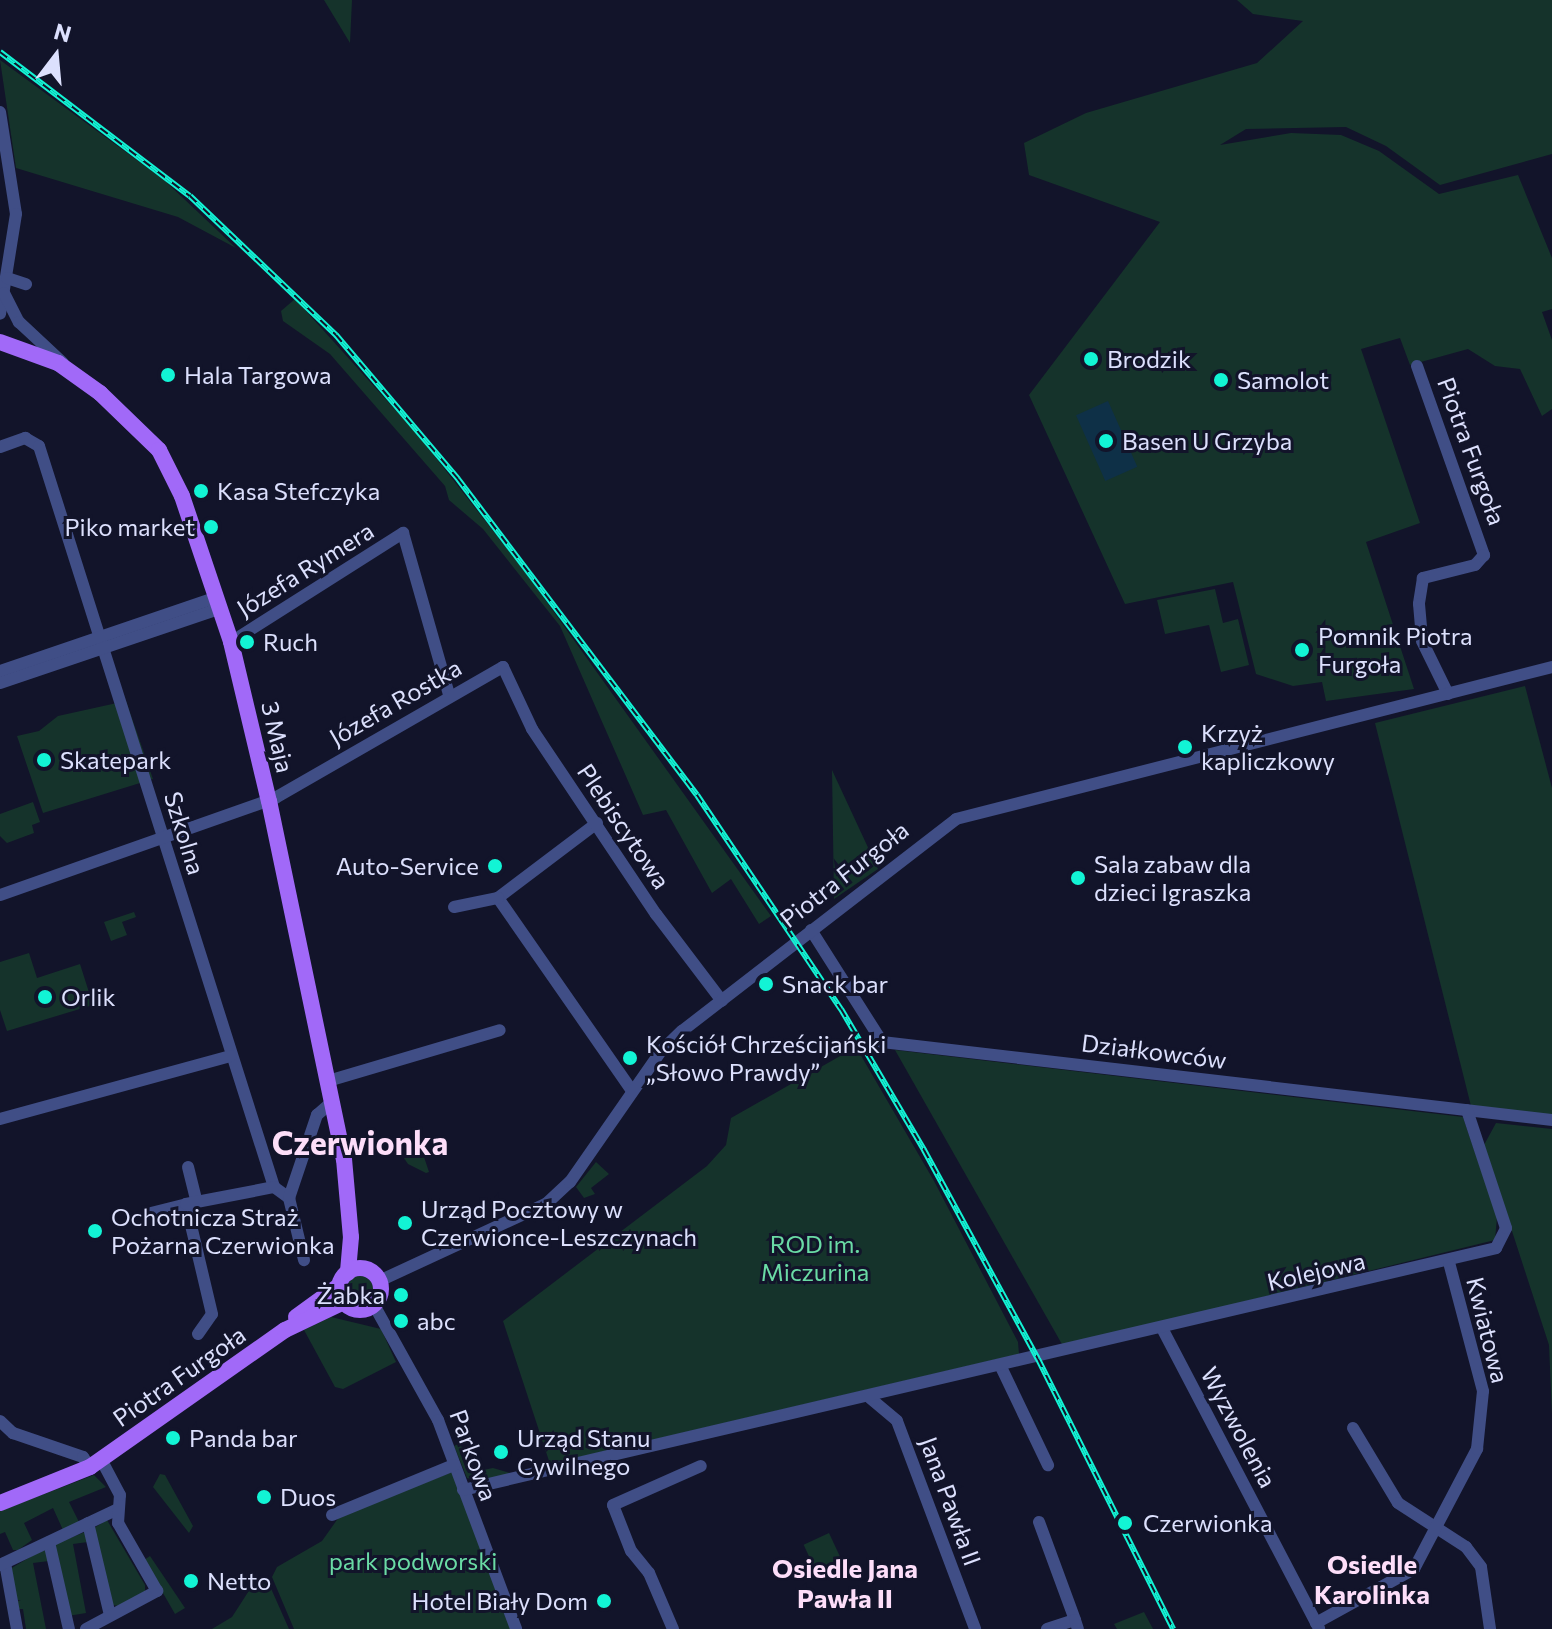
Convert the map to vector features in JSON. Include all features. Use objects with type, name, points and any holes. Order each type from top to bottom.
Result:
[{"type":"main road","name":"3 Maja","points":[[0,342],[32,351],[71,371],[142,430],[165,459],[219,602],[269,801],[332,1102],[351,1237],[344,1279],[344,1302]]},
{"type":"main road","name":"3 Maja","points":[[351,1237],[373,1276]]},
{"type":"main road","points":[[344,1279],[373,1276],[374,1305],[358,1310],[344,1302]]},
{"type":"main road","name":"Piotra Furgoła","points":[[285,1330],[312,1302],[344,1279]]},
{"type":"main road","name":"Piotra Furgoła","points":[[0,1503],[96,1464],[285,1330],[344,1302]]},
{"type":"street","points":[[0,112],[15,232],[0,314]]},
{"type":"street","points":[[0,232],[15,232]]},
{"type":"street","points":[[7,278],[26,284]]},
{"type":"street","points":[[4,293],[19,322],[71,371]]},
{"type":"street","name":"Piotra Furgoła","points":[[1417,366],[1484,555],[1475,565],[1423,578],[1419,604],[1422,641],[1448,694]]},
{"type":"street","name":"Szkolna","points":[[0,447],[25,438],[39,446],[274,1187]]},
{"type":"street","name":"Józefa Rymera","points":[[231,642],[403,533],[449,695]]},
{"type":"street","points":[[0,683],[100,643],[219,602]]},
{"type":"street","points":[[0,671],[100,643]]},
{"type":"street","name":"Józefa Rostka","points":[[0,895],[269,801],[449,695],[503,667]]},
{"type":"street","name":"Plebiscytowa","points":[[503,667],[532,729],[656,914],[722,1001]]},
{"type":"street","name":"Piotra Furgoła","points":[[373,1276],[546,1204],[587,1161],[661,1051],[935,833],[971,813],[1552,667]]},
{"type":"street","points":[[454,907],[498,898],[597,823]]},
{"type":"street","points":[[498,898],[632,1091]]},
{"type":"street","name":"Działkowców","points":[[811,930],[882,1042],[1552,1120]]},
{"type":"street","points":[[328,1081],[500,1030]]},
{"type":"street","points":[[0,1119],[231,1056]]},
{"type":"street","points":[[304,1260],[289,1198],[317,1115],[332,1102]]},
{"type":"street","name":"Kolejowa","points":[[463,1490],[1163,1330],[1496,1248],[1506,1228],[1467,1110]]},
{"type":"street","points":[[188,1167],[191,1203],[212,1314],[198,1334]]},
{"type":"street","points":[[151,1213],[274,1187],[289,1198]]},
{"type":"street","name":"Kwiatowa","points":[[1318,1626],[1414,1569],[1477,1449],[1484,1420],[1483,1391],[1449,1262]]},
{"type":"street","name":"Parkowa","points":[[374,1305],[428,1397],[516,1629]]},
{"type":"street","name":"Wyzwolenia","points":[[1163,1330],[1318,1626]]},
{"type":"street","points":[[1001,1367],[1048,1465]]},
{"type":"street","name":"Jana Pawła II","points":[[870,1398],[897,1421],[975,1629]]},
{"type":"street","points":[[0,1421],[13,1433],[96,1464]]},
{"type":"street","points":[[1353,1428],[1398,1503],[1466,1547],[1481,1567],[1490,1629]]},
{"type":"street","name":"Piotra Furgoła","points":[[86,1629],[157,1591],[120,1526],[116,1510],[120,1495],[96,1464]]},
{"type":"street","points":[[332,1515],[454,1465]]},
{"type":"street","points":[[673,1629],[649,1573],[631,1551],[613,1505],[701,1466]]},
{"type":"street","points":[[17,1629],[3,1564],[116,1510]]},
{"type":"street","points":[[1039,1522],[1077,1625],[1047,1629]]},
{"type":"street","points":[[88,1523],[110,1615]]},
{"type":"street","points":[[49,1542],[69,1629]]},
{"type":"green space","points":[[324,0],[352,0],[350,43]]},
{"type":"green space","points":[[1237,0],[1552,0],[1552,154],[1440,185],[1386,146],[1346,127],[1246,129],[1220,145],[1291,133],[1341,135],[1379,151],[1439,194],[1518,175],[1552,258],[1552,309],[1542,312],[1552,340],[1552,409],[1542,416],[1520,369],[1495,366],[1468,349],[1410,365],[1400,338],[1361,349],[1420,523],[1366,542],[1414,689],[1326,701],[1322,682],[1293,686],[1256,674],[1233,582],[1125,604],[1029,395],[1160,222],[1029,175],[1024,143],[1086,113],[1257,63],[1303,21],[1253,14]]},
{"type":"green space","points":[[0,60],[164,180],[236,248],[178,217],[16,168]]},
{"type":"green space","points":[[295,299],[418,435],[526,573],[771,916],[759,924],[731,879],[712,893],[666,810],[643,815],[560,626],[483,529],[449,500],[445,486],[330,354],[283,321],[281,311]]},
{"type":"green space","points":[[1215,589],[1223,623],[1238,619],[1249,665],[1221,672],[1209,625],[1165,634],[1157,600]]},
{"type":"green space","points":[[1525,686],[1552,788],[1552,1115],[1471,1106],[1375,723]]},
{"type":"green space","points":[[126,701],[153,779],[43,813],[17,736],[39,731],[58,716]]},
{"type":"green space","points":[[832,770],[878,869],[834,899]]},
{"type":"green space","points":[[33,802],[40,822],[32,825],[34,833],[7,843],[0,836],[0,814]]},
{"type":"green space","points":[[134,912],[136,917],[122,922],[127,935],[111,941],[104,922]]},
{"type":"green space","name":"Orlik","points":[[29,953],[37,978],[80,964],[93,1005],[7,1031],[0,1010],[0,962]]},
{"type":"green space","name":"ROD im. Miczurina","points":[[856,1047],[934,1181],[1018,1342],[1019,1354],[550,1464],[503,1321],[707,1166],[726,1145],[731,1118]]},
{"type":"green space","points":[[895,1050],[1463,1117],[1497,1217],[1495,1240],[1063,1346]]},
{"type":"green space","points":[[1496,1123],[1552,1129],[1552,1415],[1549,1345],[1484,1145]]},
{"type":"green space","points":[[420,1145],[429,1172],[426,1173],[408,1164],[397,1148]]},
{"type":"green space","points":[[596,1162],[609,1174],[591,1188],[595,1194],[584,1198],[576,1187]]},
{"type":"green space","points":[[360,1276],[369,1280],[373,1289],[369,1298],[360,1302],[351,1298],[347,1289],[351,1280]]},
{"type":"green space","points":[[331,1317],[381,1329],[396,1362],[343,1389],[335,1387],[304,1330]]},
{"type":"green space","points":[[458,1444],[466,1450],[460,1453],[468,1473],[493,1468],[510,1473],[485,1482],[467,1478],[454,1446]]},
{"type":"green space","name":"park podworski","points":[[452,1472],[511,1629],[294,1629],[272,1577],[277,1567],[322,1541],[339,1517]]},
{"type":"green space","points":[[160,1474],[165,1475],[193,1526],[189,1533],[153,1487]]},
{"type":"green space","points":[[94,1475],[106,1487],[69,1502],[79,1522],[63,1530],[53,1508],[24,1523],[32,1540],[18,1550],[13,1550],[5,1532],[0,1534],[0,1511]]},
{"type":"green space","points":[[107,1520],[145,1585],[145,1593],[119,1606],[112,1605],[94,1528]]},
{"type":"green space","points":[[85,1532],[88,1542],[73,1544],[86,1613],[68,1616],[55,1544]]},
{"type":"green space","points":[[829,1533],[845,1567],[820,1579],[804,1545]]},
{"type":"green space","points":[[42,1550],[47,1551],[49,1561],[33,1563],[46,1629],[26,1629],[23,1609],[17,1609],[15,1602],[21,1600],[15,1600],[10,1569]]},
{"type":"green space","points":[[150,1556],[185,1608],[175,1614],[144,1560]]},
{"type":"green space","points":[[269,1584],[289,1629],[212,1629],[232,1617],[252,1586]]},
{"type":"green space","points":[[1144,1612],[1153,1629],[1117,1629],[1114,1624]]},
{"type":"water","name":"Basen U Grzyba","points":[[1108,401],[1137,467],[1105,481],[1076,415]]},
{"type":"railway","points":[[0,52],[190,196],[336,335],[458,479],[697,795],[841,1009],[924,1150],[1038,1359],[1173,1629]]},
{"type":"place","name":"Brodzik","points":[[1091,359]]},
{"type":"place","name":"Hala Targowa","points":[[168,375]]},
{"type":"place","name":"Samolot","points":[[1221,380]]},
{"type":"place","name":"Basen U Grzyba","points":[[1106,441]]},
{"type":"place","name":"Kasa Stefczyka","points":[[201,491]]},
{"type":"place","name":"Piko market","points":[[211,527]]},
{"type":"place","name":"Ruch","points":[[247,642]]},
{"type":"place","name":"Pomnik Piotra Furgoła","points":[[1302,650]]},
{"type":"place","name":"Krzyż kapliczkowy","points":[[1185,747]]},
{"type":"place","name":"Skatepark","points":[[44,760]]},
{"type":"place","name":"Auto-Service","points":[[495,866]]},
{"type":"place","name":"Sala zabaw dla dzieci Igraszka","points":[[1078,878]]},
{"type":"place","name":"Snack bar","points":[[766,984]]},
{"type":"place","name":"Orlik","points":[[45,997]]},
{"type":"place","name":"Kościół Chrześcijański „Słowo Prawdy”","points":[[630,1058]]},
{"type":"place","name":"Urząd Pocztowy w Czerwionce-Leszczynach","points":[[405,1223]]},
{"type":"place","name":"Ochotnicza Straż Pożarna Czerwionka","points":[[95,1231]]},
{"type":"place","name":"Żabka","points":[[401,1295]]},
{"type":"place","name":"abc","points":[[401,1321]]},
{"type":"place","name":"Panda bar","points":[[173,1438]]},
{"type":"place","name":"Urząd Stanu Cywilnego","points":[[501,1452]]},
{"type":"place","name":"Duos","points":[[264,1497]]},
{"type":"place","name":"Czerwionka","points":[[1125,1523]]},
{"type":"place","name":"Netto","points":[[191,1581]]},
{"type":"place","name":"Hotel Biały Dom","points":[[604,1601]]},
{"type":"district","name":"Czerwionka","points":[[360,1142]]},
{"type":"district","name":"Osiedle Karolinka","points":[[1372,1579]]},
{"type":"district","name":"Osiedle Jana Pawła II","points":[[845,1583]]}]
